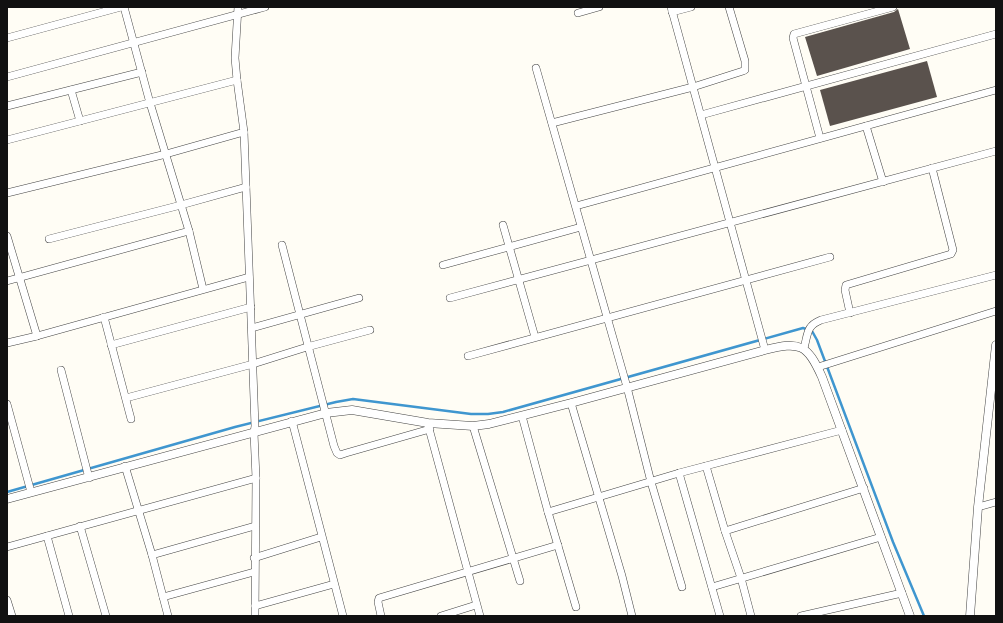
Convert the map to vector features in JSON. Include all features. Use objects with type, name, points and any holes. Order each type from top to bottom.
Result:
[{"type":"street","points":[[7,38],[121,7]]},
{"type":"street","points":[[124,7],[150,104],[189,231],[203,289]]},
{"type":"street","points":[[238,7],[235,58],[244,132],[255,416],[255,616]]},
{"type":"street","points":[[7,77],[265,7]]},
{"type":"street","points":[[578,13],[599,7]]},
{"type":"street","points":[[691,7],[672,10],[765,350]]},
{"type":"street","points":[[552,123],[693,87],[740,73],[745,70],[745,61],[730,7]]},
{"type":"street","points":[[820,138],[793,38],[794,34],[893,7]]},
{"type":"street","points":[[701,115],[996,34]]},
{"type":"street","points":[[536,68],[627,387],[651,482],[682,587]]},
{"type":"street","points":[[7,106],[142,72]]},
{"type":"street","points":[[7,140],[150,104],[237,80]]},
{"type":"street","points":[[71,90],[80,121]]},
{"type":"street","points":[[576,206],[996,90]]},
{"type":"street","points":[[866,126],[882,182]]},
{"type":"street","points":[[7,193],[166,154],[244,132]]},
{"type":"street","points":[[450,298],[996,151]]},
{"type":"street","points":[[850,313],[845,290],[846,285],[951,254],[953,250],[932,168]]},
{"type":"street","points":[[49,240],[246,187]]},
{"type":"street","points":[[503,225],[535,338]]},
{"type":"street","points":[[443,264],[581,227]]},
{"type":"street","points":[[7,281],[189,231]]},
{"type":"street","points":[[7,236],[37,336]]},
{"type":"street","points":[[282,245],[307,347],[335,450],[340,455],[429,426]]},
{"type":"street","points":[[468,356],[830,257]]},
{"type":"street","points":[[804,348],[810,327],[814,323],[996,275]]},
{"type":"street","points":[[7,343],[249,277]]},
{"type":"street","points":[[252,328],[359,298]]},
{"type":"street","points":[[111,345],[251,307]]},
{"type":"street","points":[[818,367],[996,311]]},
{"type":"street","points":[[104,317],[132,419]]},
{"type":"street","points":[[126,398],[253,364],[307,347],[370,330]]},
{"type":"street","points":[[7,499],[89,478],[125,466],[255,429],[326,413],[352,410],[429,426],[473,426],[489,424],[765,350],[796,345],[804,348],[818,367],[864,488],[910,616]]},
{"type":"street","points":[[970,616],[978,507],[996,345]]},
{"type":"street","points":[[61,370],[89,478]]},
{"type":"street","points":[[571,403],[632,616]]},
{"type":"street","points":[[7,404],[31,492]]},
{"type":"street","points":[[522,416],[576,607]]},
{"type":"street","points":[[292,421],[321,537],[343,616]]},
{"type":"street","points":[[429,426],[480,616]]},
{"type":"street","points":[[473,426],[520,581]]},
{"type":"street","points":[[548,512],[680,473],[842,430]]},
{"type":"street","points":[[125,466],[152,555],[168,616]]},
{"type":"street","points":[[706,466],[725,531],[741,578],[751,616]]},
{"type":"street","points":[[680,473],[720,616]]},
{"type":"street","points":[[7,547],[256,478]]},
{"type":"street","points":[[725,531],[864,488]]},
{"type":"street","points":[[978,507],[996,502]]},
{"type":"street","points":[[80,526],[106,616]]},
{"type":"street","points":[[152,555],[255,526]]},
{"type":"street","points":[[47,536],[69,616]]},
{"type":"street","points":[[254,558],[321,537]]},
{"type":"street","points":[[712,587],[881,538]]},
{"type":"street","points":[[381,616],[378,602],[379,598],[513,557],[558,545]]},
{"type":"street","points":[[162,597],[254,572]]},
{"type":"street","points":[[255,606],[334,584]]},
{"type":"street","points":[[801,616],[902,593]]},
{"type":"street","points":[[7,600],[12,616]]},
{"type":"street","points":[[441,616],[476,605]]},
{"type":"building","points":[[898,9],[910,49],[817,76],[805,37],[894,12]]},
{"type":"building","points":[[927,61],[937,97],[830,126],[820,90]]},
{"type":"waterway","points":[[7,492],[235,427],[336,402],[353,399],[471,414],[503,412],[803,328],[812,331],[817,340],[893,542],[924,616]]}]
